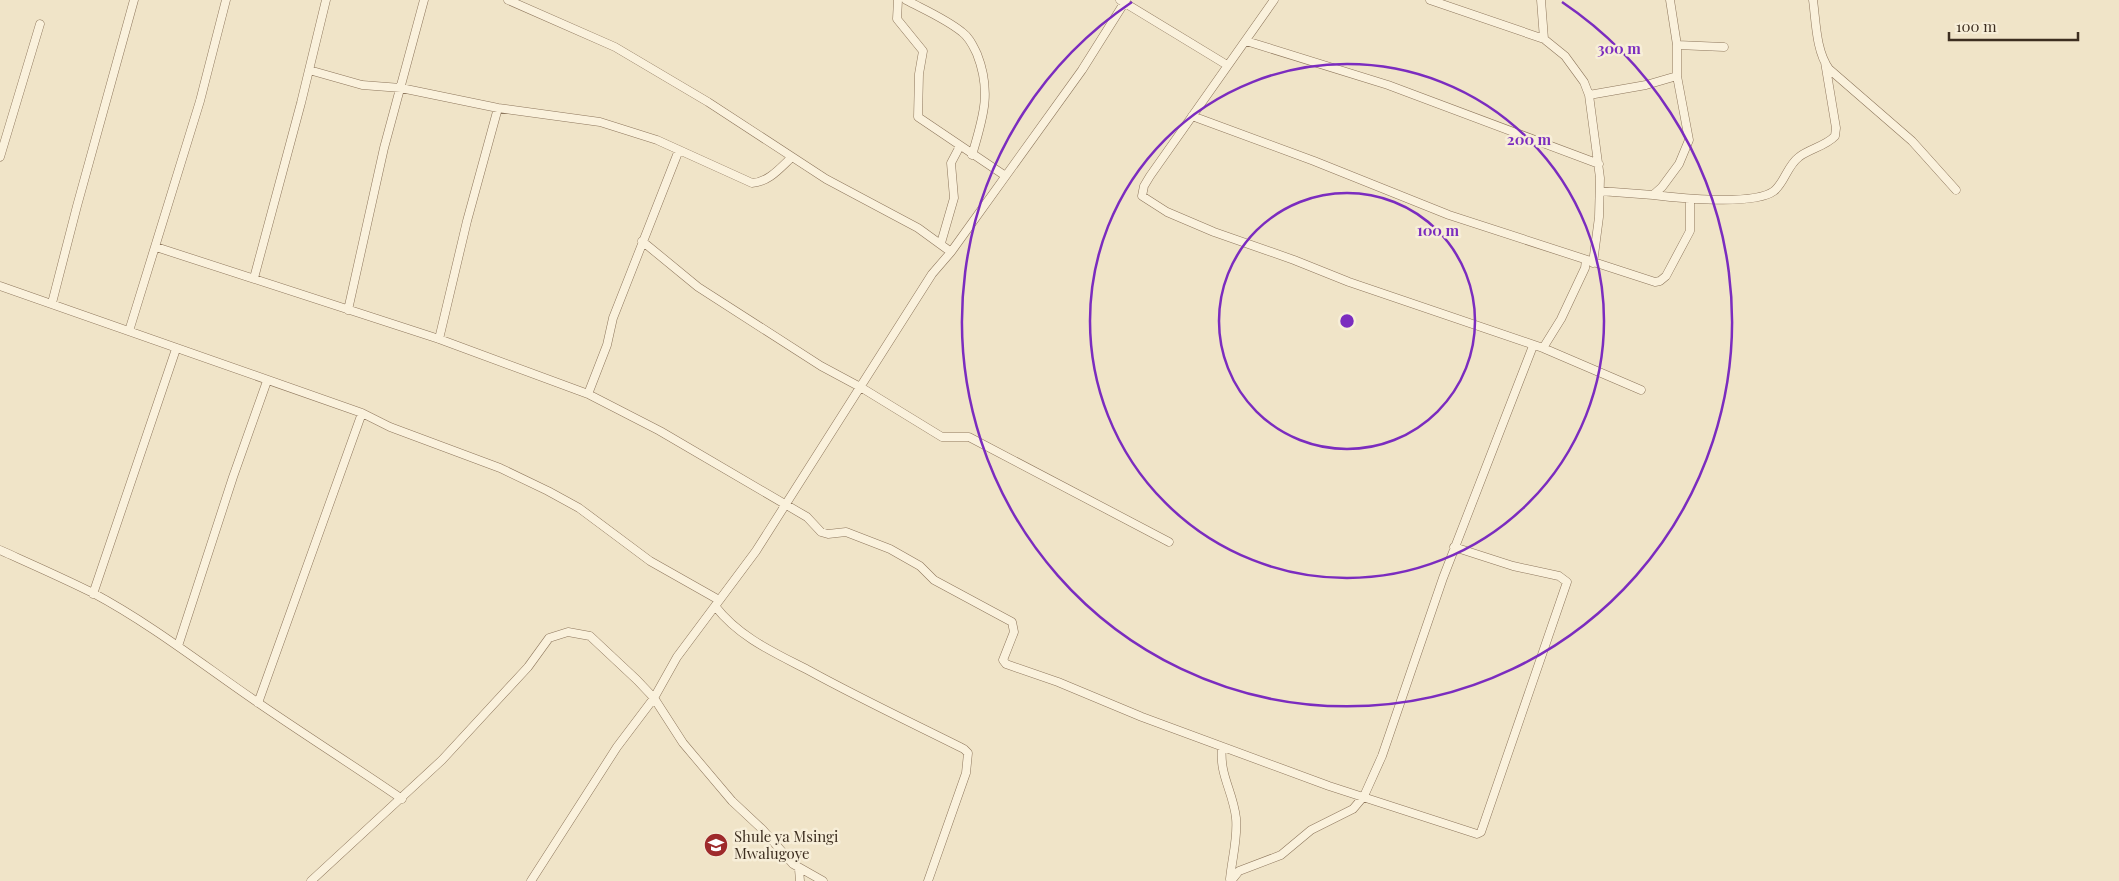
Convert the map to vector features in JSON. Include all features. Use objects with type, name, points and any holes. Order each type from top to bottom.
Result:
[{"type":"street","points":[[52,303],[134,0]]},
{"type":"street","points":[[129,331],[200,100],[226,0]]},
{"type":"street","points":[[254,278],[326,0]]},
{"type":"street","points":[[348,310],[369,212],[424,0]]},
{"type":"street","points":[[508,0],[615,47],[708,102],[792,157],[942,243],[951,252]]},
{"type":"street","points":[[898,0],[897,18],[922,51],[919,74],[918,117],[1004,176]]},
{"type":"street","points":[[906,0],[949,23],[964,33],[972,42],[986,88],[983,118],[972,154]]},
{"type":"street","points":[[1274,0],[1144,186],[1142,196],[1167,212],[1214,232],[1348,282],[1543,348],[1641,390]]},
{"type":"street","points":[[1430,0],[1544,39],[1575,67],[1590,96],[1599,164],[1600,191],[1590,262],[1585,268],[1569,303],[1543,348]]},
{"type":"street","points":[[1541,0],[1544,39]]},
{"type":"street","points":[[1653,194],[1662,187],[1679,164],[1688,145],[1689,137],[1677,76],[1678,46],[1670,0]]},
{"type":"street","points":[[531,881],[616,746],[654,698],[677,657],[756,551],[862,388],[932,274],[951,252],[1082,70],[1123,1],[1227,65]]},
{"type":"street","points":[[1600,191],[1653,194],[1690,199],[1754,197],[1771,192],[1780,184],[1795,160],[1832,139],[1836,128],[1812,1]]},
{"type":"street","points":[[0,157],[40,24]]},
{"type":"street","points":[[1246,42],[1388,85],[1599,164]]},
{"type":"street","points":[[1678,46],[1724,47]]},
{"type":"street","points":[[1824,62],[1841,81],[1912,141],[1956,190]]},
{"type":"street","points":[[309,70],[362,85],[401,88],[498,108],[600,122],[633,130],[752,184],[759,183],[771,176],[792,157]]},
{"type":"street","points":[[1590,96],[1646,85],[1677,76]]},
{"type":"street","points":[[439,339],[467,221],[498,108]]},
{"type":"street","points":[[1192,116],[1314,161],[1440,212],[1655,282],[1663,279],[1690,231],[1690,199]]},
{"type":"street","points":[[942,243],[954,198],[952,163],[960,146]]},
{"type":"street","points":[[588,394],[642,241],[679,150]]},
{"type":"street","points":[[642,241],[698,287],[821,366],[862,388],[942,437],[969,438],[1169,542]]},
{"type":"street","points":[[156,247],[439,339],[588,394],[660,431],[807,517],[821,532],[828,534],[846,532],[890,548],[920,566],[934,580],[1012,622],[1014,632],[1004,663],[1222,747],[1474,834],[1481,832],[1567,582],[1559,576],[1513,566],[1454,547]]},
{"type":"street","points":[[0,286],[362,413],[390,427],[500,468],[548,491],[578,508],[650,561],[717,603],[735,628],[752,640],[856,697],[964,749],[968,753],[966,773],[928,881]]},
{"type":"street","points":[[1231,881],[1239,871],[1281,855],[1312,830],[1354,809],[1364,796],[1382,756],[1454,547],[1533,346]]},
{"type":"street","points":[[93,594],[176,348]]},
{"type":"street","points":[[178,646],[233,477],[267,381]]},
{"type":"street","points":[[258,703],[362,413]]},
{"type":"street","points":[[0,550],[93,594],[178,646],[258,703],[402,799]]},
{"type":"street","points":[[311,881],[402,799],[442,760],[528,666],[549,638],[556,634],[579,633],[590,636],[602,646],[654,698],[673,729],[710,776],[800,869],[823,881]]},
{"type":"street","points":[[1222,747],[1221,767],[1233,800],[1237,832],[1231,881]]},
{"type":"street","points":[[800,869],[800,881]]},
{"type":"place","name":"Shule ya Msingi Mwalugoye","points":[[716,845]]}]
